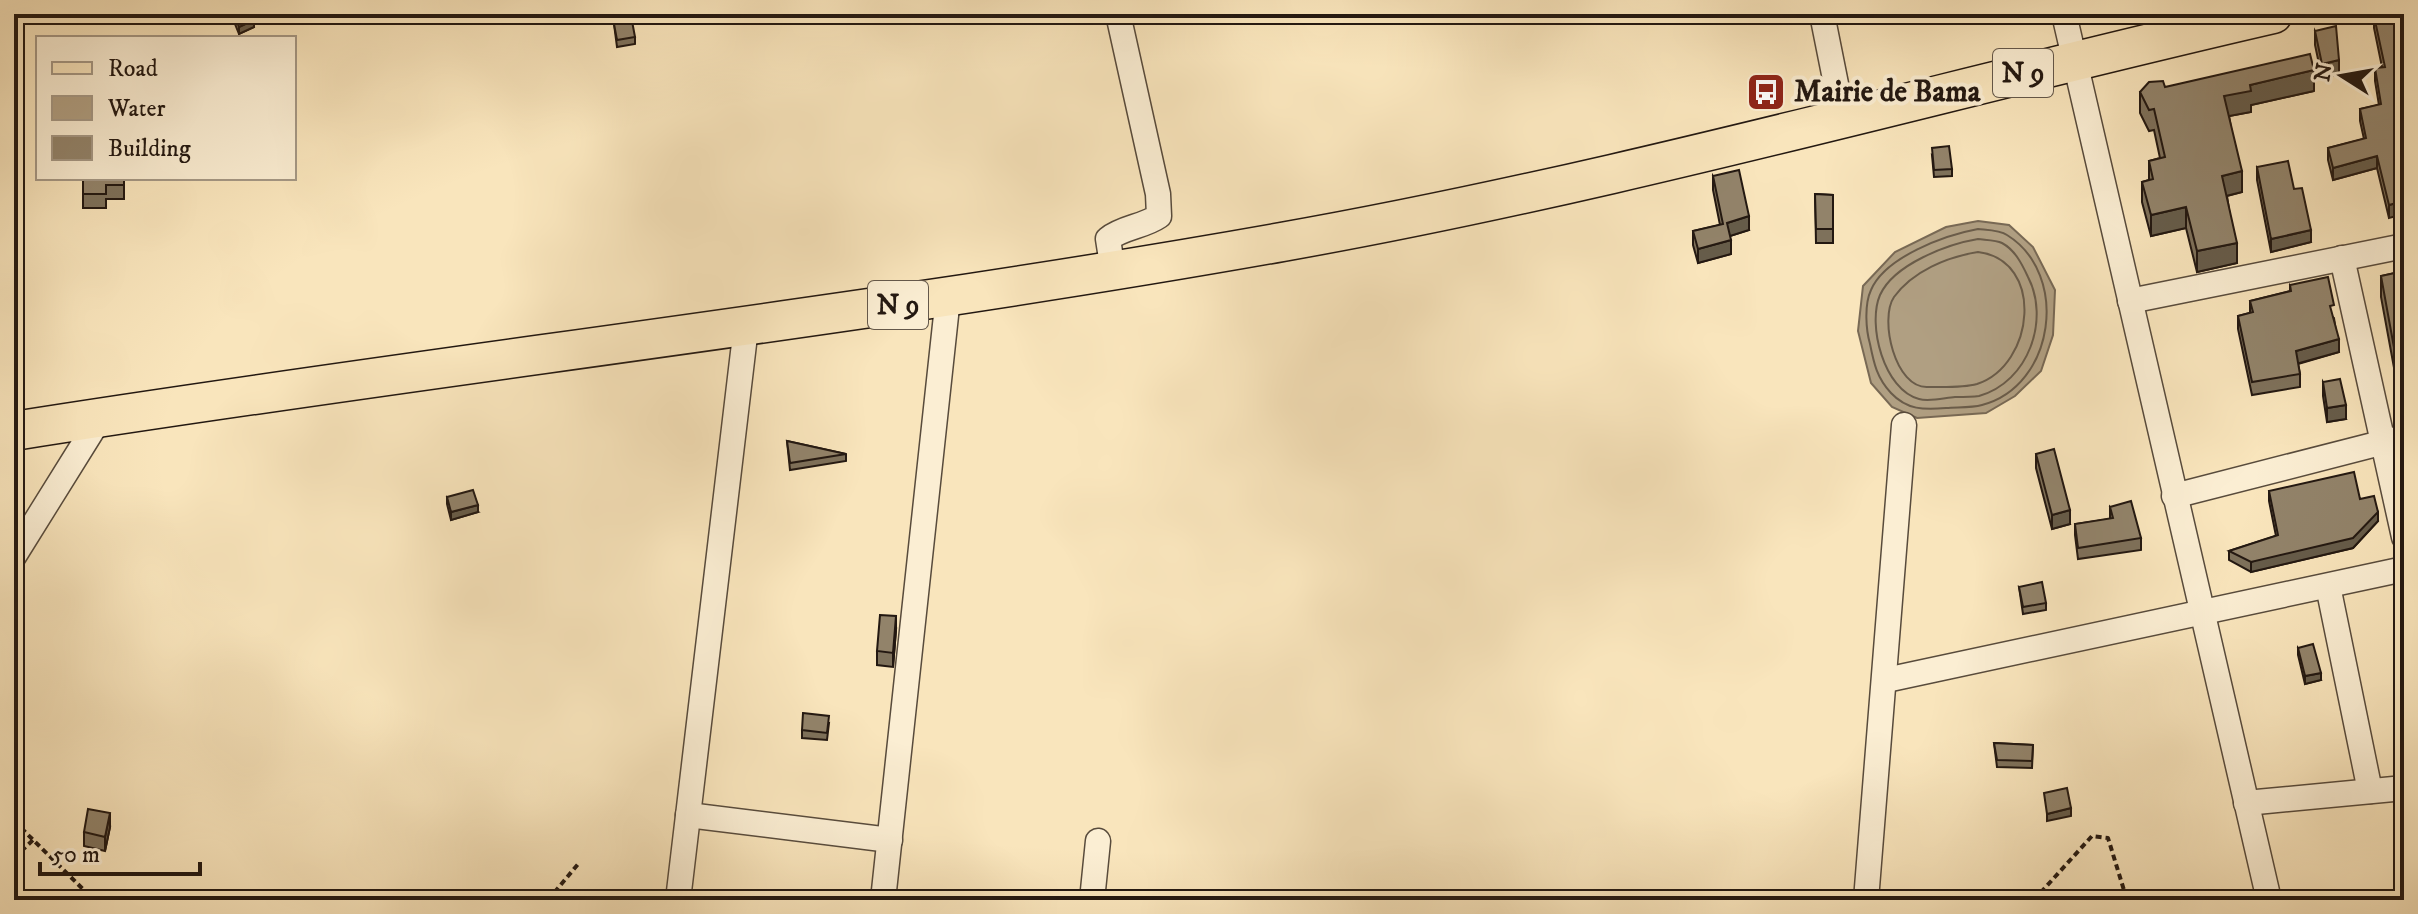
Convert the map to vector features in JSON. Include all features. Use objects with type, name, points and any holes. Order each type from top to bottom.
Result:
[{"type":"main road","name":"N 9","points":[[14,431],[948,297],[1288,241],[1545,190],[1843,119],[2075,59],[2273,14]]},
{"type":"street","points":[[1113,271],[1108,239],[1145,226],[1159,216],[1158,194],[1118,14]]},
{"type":"street","points":[[1822,14],[1843,119]]},
{"type":"street","points":[[2064,14],[2200,614],[2269,900]]},
{"type":"street","points":[[2130,301],[2404,246]]},
{"type":"street","points":[[2342,258],[2393,439],[2404,537]]},
{"type":"street","points":[[883,900],[948,297]]},
{"type":"street","points":[[678,900],[746,327]]},
{"type":"street","points":[[14,556],[100,418]]},
{"type":"street","points":[[1866,900],[1904,425]]},
{"type":"street","points":[[2174,496],[2393,439]]},
{"type":"street","points":[[1886,680],[2404,569]]},
{"type":"street","points":[[2328,586],[2370,791]]},
{"type":"street","points":[[2246,803],[2404,788]]},
{"type":"street","points":[[688,815],[890,840]]},
{"type":"street","points":[[1092,900],[1098,841]]},
{"type":"path","points":[[14,821],[94,900]]},
{"type":"path","points":[[2034,900],[2092,836],[2108,838],[2127,900]]},
{"type":"path","points":[[14,858],[34,839]]},
{"type":"path","points":[[548,900],[579,863]]},
{"type":"water","points":[[1978,221],[2009,225],[2033,247],[2055,290],[2053,335],[2041,371],[2015,396],[1986,413],[1917,418],[1892,407],[1871,383],[1858,331],[1863,286],[1895,252],[1946,227]]},
{"type":"building","points":[[234,14],[251,14],[254,20],[239,27]]},
{"type":"building","points":[[2404,14],[2404,201],[2389,205],[2377,156],[2333,168],[2328,148],[2366,138],[2360,109],[2381,104],[2375,68],[2385,67],[2374,16]]},
{"type":"building","points":[[632,21],[635,37],[617,40],[614,24]]},
{"type":"building","points":[[2336,26],[2339,60],[2322,64],[2315,31]]},
{"type":"building","points":[[2310,54],[2314,70],[2250,85],[2251,91],[2224,96],[2242,171],[2222,176],[2237,243],[2197,251],[2186,207],[2151,215],[2142,182],[2153,179],[2149,161],[2165,157],[2154,109],[2149,110],[2140,92],[2149,82],[2163,81],[2165,87]]},
{"type":"building","points":[[1949,146],[1952,169],[1934,170],[1932,148]]},
{"type":"building","points":[[2288,161],[2294,189],[2302,188],[2311,230],[2271,239],[2257,167]]},
{"type":"building","points":[[1739,170],[1749,216],[1727,223],[1731,240],[1698,249],[1693,231],[1723,224],[1713,176]]},
{"type":"building","points":[[83,180],[124,180],[124,185],[106,185],[106,194],[83,194]]},
{"type":"building","points":[[1815,194],[1833,195],[1833,229],[1816,229]]},
{"type":"building","points":[[2404,271],[2404,362],[2397,364],[2381,276]]},
{"type":"building","points":[[2328,277],[2334,305],[2330,306],[2339,339],[2296,351],[2300,374],[2252,382],[2238,316],[2253,312],[2250,301],[2291,291],[2290,285]]},
{"type":"building","points":[[2340,379],[2346,405],[2327,408],[2323,382]]},
{"type":"building","points":[[787,441],[846,454],[790,463]]},
{"type":"building","points":[[2054,449],[2070,510],[2052,515],[2036,454]]},
{"type":"building","points":[[2354,472],[2360,499],[2374,496],[2378,512],[2353,538],[2251,562],[2229,551],[2278,535],[2269,491]]},
{"type":"building","points":[[473,490],[478,505],[451,512],[447,497]]},
{"type":"building","points":[[2131,501],[2141,538],[2078,548],[2075,524],[2113,518],[2110,507]]},
{"type":"building","points":[[2042,582],[2046,603],[2023,607],[2019,587]]},
{"type":"building","points":[[880,615],[896,616],[893,653],[877,651]]},
{"type":"building","points":[[2313,644],[2321,673],[2305,676],[2298,648]]},
{"type":"building","points":[[803,713],[829,716],[827,733],[802,730]]},
{"type":"building","points":[[1994,743],[2033,745],[2032,761],[1997,760]]},
{"type":"building","points":[[2067,788],[2071,808],[2047,814],[2044,793]]},
{"type":"building","points":[[88,809],[110,813],[105,837],[84,832]]},
{"type":"place","name":"Mairie de Bama","points":[[1766,92]]}]
